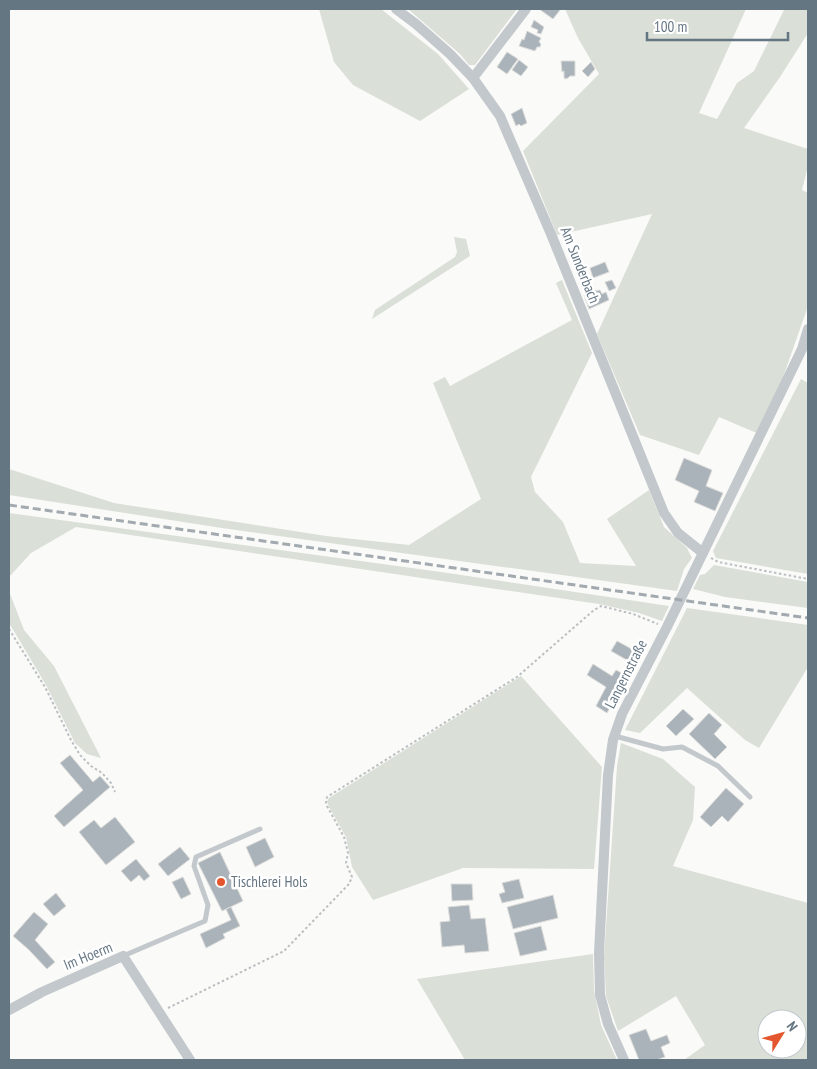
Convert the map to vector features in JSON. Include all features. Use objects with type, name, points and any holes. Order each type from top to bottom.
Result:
[{"type":"street","name":"Am Sunderbach","points":[[396,9],[450,54],[473,78],[500,116],[551,234],[664,513],[678,533],[703,553]]},
{"type":"street","points":[[473,78],[526,9]]},
{"type":"street","name":"Langernstraße","points":[[624,1060],[608,1024],[600,995],[598,953],[608,775],[614,736],[622,714],[667,627],[802,348],[808,329]]},
{"type":"street","name":"Im Hoerm","points":[[9,1010],[42,992],[123,956],[190,1060]]},
{"type":"lane","points":[[614,736],[663,749],[682,747],[718,766],[750,797]]},
{"type":"lane","points":[[123,956],[205,922],[208,905],[194,866],[196,857],[260,829]]},
{"type":"path","points":[[703,553],[718,562],[808,579]]},
{"type":"path","points":[[160,1013],[284,951],[349,884],[352,877],[346,864],[348,853],[344,837],[327,806],[327,797],[517,677],[601,606],[633,614],[667,627]]},
{"type":"path","points":[[9,629],[45,687],[76,747],[91,766],[102,773],[111,783],[115,792]]},
{"type":"shaded area","points":[[319,9],[381,9],[438,54],[469,89],[420,121],[353,85],[334,62]]},
{"type":"shaded area","points":[[408,9],[517,9],[475,65],[469,65],[460,54]]},
{"type":"shaded area","points":[[565,9],[746,9],[699,113],[717,119],[737,83],[754,71],[784,10],[808,9],[808,33],[744,128],[808,149],[808,166],[802,190],[808,193],[808,306],[780,386],[759,434],[719,417],[699,455],[640,435],[597,334],[652,214],[557,235],[523,151],[599,74],[578,38]]},
{"type":"shaded area","points":[[454,237],[466,239],[470,256],[372,319],[375,310],[455,257],[457,252]]},
{"type":"shaded area","points":[[562,280],[592,353],[531,477],[535,492],[563,522],[580,563],[636,566],[607,519],[649,490],[664,527],[687,548],[692,558],[684,569],[677,591],[222,528],[9,495],[9,469],[114,503],[326,536],[409,545],[481,499],[433,383],[445,377],[450,386],[572,320],[556,283]]},
{"type":"shaded area","points":[[801,379],[808,383],[808,574],[716,558],[713,551]]},
{"type":"shaded area","points":[[9,513],[441,572],[669,606],[662,621],[639,613],[599,604],[76,527],[31,553],[9,577]]},
{"type":"shaded area","points":[[714,565],[808,582],[808,608],[725,597],[693,589],[700,575],[705,574]]},
{"type":"shaded area","points":[[9,591],[24,630],[54,666],[101,758],[87,754],[75,743],[46,685],[9,623]]},
{"type":"shaded area","points":[[687,608],[808,625],[808,667],[759,748],[745,740],[687,688],[640,733],[625,730]]},
{"type":"shaded area","points":[[521,676],[602,767],[594,869],[463,868],[373,900],[352,867],[346,837],[327,801]]},
{"type":"shaded area","points":[[621,743],[663,759],[695,787],[693,820],[673,866],[808,903],[808,1060],[684,1060],[705,1045],[676,996],[618,1031],[606,996],[604,956],[617,766]]},
{"type":"shaded area","points":[[593,954],[594,990],[601,1025],[617,1060],[465,1060],[417,979]]},
{"type":"building","points":[[539,9],[558,9],[560,10],[553,19]]},
{"type":"building","points":[[534,20],[544,27],[541,34],[537,33],[538,30],[531,27]]},
{"type":"building","points":[[527,31],[541,38],[539,42],[541,44],[540,47],[537,47],[535,51],[519,46],[522,39],[524,40]]},
{"type":"building","points":[[507,52],[518,59],[507,74],[497,67]]},
{"type":"building","points":[[519,60],[528,67],[521,76],[512,70]]},
{"type":"building","points":[[561,61],[575,61],[575,76],[565,79]]},
{"type":"building","points":[[591,62],[595,69],[588,77],[582,71]]},
{"type":"building","points":[[522,108],[527,123],[516,126],[511,114]]},
{"type":"building","points":[[605,262],[609,272],[593,278],[590,268]]},
{"type":"building","points":[[612,280],[616,288],[609,291],[605,282]]},
{"type":"building","points":[[600,290],[602,294],[606,292],[609,300],[589,309],[584,295]]},
{"type":"building","points":[[684,458],[712,470],[706,486],[723,493],[715,511],[694,502],[699,491],[675,480]]},
{"type":"building","points":[[617,641],[639,653],[632,663],[611,651]]},
{"type":"building","points":[[593,664],[612,676],[616,670],[627,676],[607,713],[596,706],[606,687],[587,675]]},
{"type":"building","points":[[683,709],[694,719],[676,736],[666,726]]},
{"type":"building","points":[[709,713],[722,725],[714,734],[727,747],[715,759],[689,734]]},
{"type":"building","points":[[70,755],[93,782],[100,776],[110,787],[64,827],[54,816],[83,790],[60,763]]},
{"type":"building","points":[[726,788],[744,804],[728,822],[722,816],[711,827],[700,817]]},
{"type":"building","points":[[115,817],[135,842],[106,865],[79,832],[94,820],[101,828]]},
{"type":"building","points":[[265,838],[274,857],[255,867],[246,847]]},
{"type":"building","points":[[180,847],[190,859],[168,876],[158,864]]},
{"type":"building","name":"Tischlerei Hols","points":[[220,852],[243,901],[222,911],[198,863]]},
{"type":"building","points":[[136,859],[150,876],[144,881],[139,875],[131,882],[121,871]]},
{"type":"building","points":[[183,877],[191,894],[181,899],[172,882]]},
{"type":"building","points":[[519,879],[524,898],[502,903],[499,894],[505,892],[502,883]]},
{"type":"building","points":[[451,884],[472,884],[473,900],[452,901]]},
{"type":"building","points":[[56,893],[66,906],[54,916],[43,904]]},
{"type":"building","points":[[553,895],[558,918],[513,929],[507,907]]},
{"type":"building","points":[[469,905],[471,919],[485,918],[489,951],[465,953],[464,945],[442,947],[440,922],[450,921],[448,907]]},
{"type":"building","points":[[231,907],[240,926],[223,934],[225,938],[206,948],[200,934],[231,920],[226,909]]},
{"type":"building","points":[[34,912],[48,924],[35,940],[55,962],[47,969],[13,936]]},
{"type":"building","points":[[541,926],[547,950],[520,956],[514,933]]},
{"type":"building","points":[[646,1029],[651,1041],[667,1035],[670,1043],[661,1047],[665,1057],[656,1060],[639,1060],[629,1035]]},
{"type":"railway","points":[[9,505],[808,618]]},
{"type":"place","name":"Tischlerei Hols","points":[[221,882]]}]
